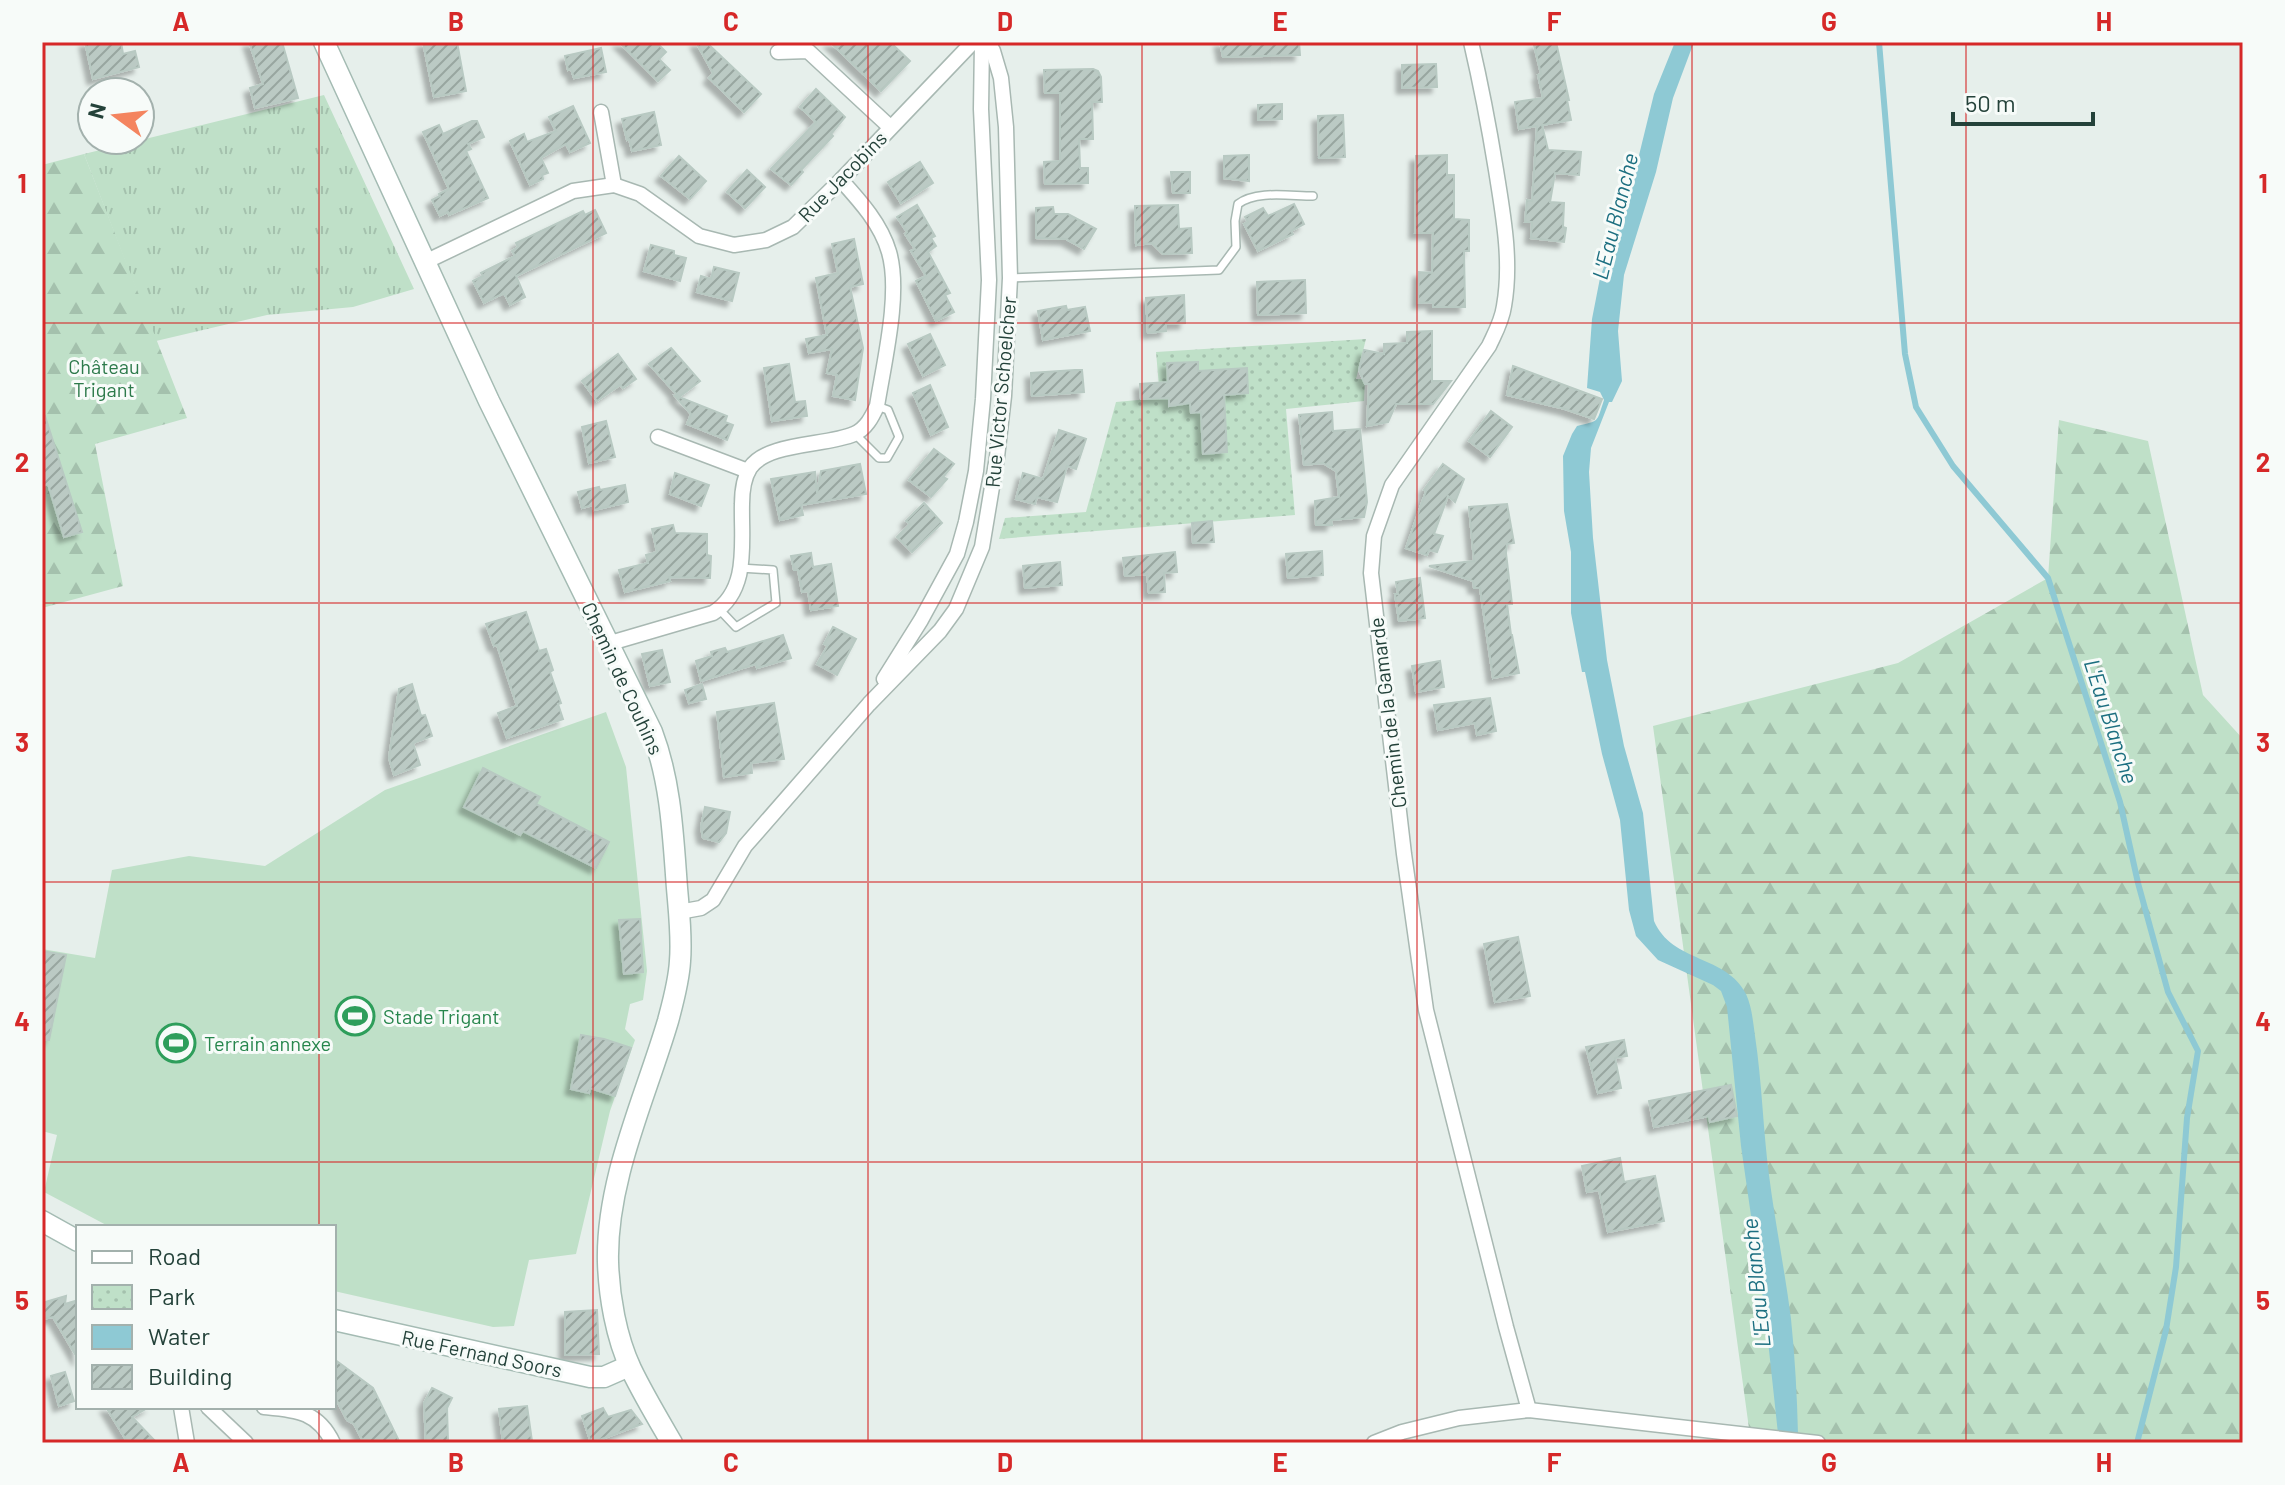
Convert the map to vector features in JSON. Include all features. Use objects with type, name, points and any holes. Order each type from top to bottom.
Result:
[{"type":"street","name":"Chemin de Couhins","points":[[324,42],[489,401],[661,755],[670,801],[680,961],[668,1019],[615,1188],[608,1262],[612,1300],[629,1366],[672,1443]]},
{"type":"street","name":"Rue Jacobins","points":[[614,185],[640,194],[699,236],[734,245],[766,240],[793,227],[973,42]]},
{"type":"street","name":"Rue Victor Schoelcher","points":[[679,912],[701,908],[713,900],[745,846],[869,704],[940,631],[956,609],[982,547],[1004,396],[1010,278],[1006,127],[1001,78],[993,51],[985,42]]},
{"type":"street","name":"Rue Victor Schoelcher","points":[[869,704],[928,609],[957,554],[976,471],[989,280],[981,109],[985,42]]},
{"type":"street","name":"Chemin de la Gamarde","points":[[1471,42],[1484,97],[1504,217],[1507,275],[1504,308],[1489,346],[1392,485],[1374,536],[1371,573],[1426,1010],[1529,1410]]},
{"type":"street","points":[[778,52],[808,51],[890,127]]},
{"type":"street","points":[[425,262],[573,191],[614,185],[601,112]]},
{"type":"street","points":[[607,644],[719,609],[738,585],[743,487],[748,471],[759,458],[768,454],[855,434],[872,417],[877,406],[894,289],[892,269],[889,250],[879,229],[864,205],[841,180]]},
{"type":"street","points":[[658,437],[748,471]]},
{"type":"street","points":[[42,1221],[76,1240]]},
{"type":"street","name":"Rue Fernand Soors","points":[[336,1320],[590,1377],[604,1377],[629,1366]]},
{"type":"street","points":[[181,1409],[187,1443]]},
{"type":"street","points":[[210,1409],[246,1443]]},
{"type":"street","points":[[282,1409],[308,1415],[323,1426],[333,1443]]},
{"type":"street","points":[[1374,1443],[1459,1418],[1529,1410],[1812,1442]]},
{"type":"lane","points":[[1010,278],[1219,270],[1236,247],[1238,204],[1245,198],[1313,196]]},
{"type":"lane","points":[[855,434],[879,458],[887,458],[899,437],[888,410],[877,406]]},
{"type":"lane","points":[[719,609],[736,627],[776,603],[773,570],[740,568]]},
{"type":"green space","points":[[324,95],[414,289],[353,307],[267,315],[156,341],[85,156],[156,156],[156,136]]},
{"type":"green space","name":"Château Trigant","points":[[85,156],[187,418],[95,444],[123,586],[42,608],[42,165]]},
{"type":"green space","points":[[1366,339],[1356,379],[1365,379],[1364,401],[1286,409],[1295,515],[999,539],[1005,518],[1086,512],[1116,402],[1160,398],[1156,352]]},
{"type":"green space","points":[[2059,420],[2148,441],[2203,695],[2243,739],[2243,1443],[1751,1443],[1653,726],[1898,663],[2048,578]]},
{"type":"green space","name":"Stade Trigant","points":[[606,712],[626,767],[647,971],[643,1000],[630,1004],[625,1029],[635,1040],[610,1111],[576,1254],[529,1260],[514,1326],[493,1327],[336,1291],[336,1225],[106,1225],[44,1192],[57,1135],[42,1131],[42,949],[95,958],[112,870],[189,856],[265,866],[385,790]]},
{"type":"water","points":[[1675,42],[1694,42],[1673,98],[1656,172],[1624,275],[1618,331],[1622,381],[1612,402],[1609,402],[1591,448],[1589,472],[1593,538],[1607,660],[1624,746],[1643,813],[1654,921],[1662,935],[1673,945],[1726,972],[1737,981],[1751,1009],[1769,1175],[1789,1301],[1795,1362],[1798,1434],[1779,1443],[1765,1313],[1741,1146],[1727,1007],[1721,991],[1658,960],[1636,936],[1629,910],[1620,820],[1585,672],[1582,672],[1571,613],[1571,552],[1564,511],[1563,456],[1577,426],[1596,420],[1604,400],[1600,392],[1587,388],[1592,319],[1600,278],[1629,196],[1654,94]]},
{"type":"building","points":[[85,42],[121,42],[123,54],[135,51],[139,67],[92,76]]},
{"type":"building","points":[[249,42],[282,42],[298,98],[255,108],[250,88],[263,84]]},
{"type":"building","points":[[423,42],[457,42],[466,91],[434,97]]},
{"type":"building","points":[[619,42],[656,42],[666,52],[659,59],[670,70],[658,81]]},
{"type":"building","points":[[696,42],[706,42],[761,94],[744,112],[709,78],[713,73]]},
{"type":"building","points":[[830,42],[890,42],[910,61],[881,91]]},
{"type":"building","points":[[1220,42],[1299,42],[1300,55],[1223,57]]},
{"type":"building","points":[[1556,42],[1571,120],[1542,125],[1548,150],[1581,152],[1579,175],[1555,173],[1550,202],[1564,203],[1564,242],[1531,238],[1532,222],[1525,222],[1527,200],[1532,201],[1537,126],[1519,129],[1515,102],[1543,98],[1534,45]]},
{"type":"building","points":[[601,48],[606,72],[574,78],[571,69],[568,70],[565,56]]},
{"type":"building","points":[[1436,64],[1437,87],[1402,88],[1402,65]]},
{"type":"building","points":[[1093,69],[1101,77],[1102,102],[1092,102],[1093,139],[1079,139],[1080,168],[1088,168],[1088,183],[1045,184],[1044,162],[1060,161],[1060,93],[1045,93],[1044,70]]},
{"type":"building","points":[[816,89],[845,117],[831,134],[833,136],[791,185],[771,169],[816,122],[800,107]]},
{"type":"building","points":[[1282,104],[1282,119],[1258,120],[1258,105]]},
{"type":"building","points":[[573,106],[590,143],[570,152],[566,144],[541,158],[548,173],[530,185],[510,141],[524,134],[527,142],[556,131],[549,117]]},
{"type":"building","points":[[654,112],[661,145],[632,151],[622,119]]},
{"type":"building","points":[[1343,115],[1345,157],[1319,158],[1318,116]]},
{"type":"building","points":[[477,121],[484,137],[468,144],[471,149],[466,151],[488,198],[440,216],[432,200],[449,189],[423,132],[439,125],[443,134]]},
{"type":"building","points":[[1249,155],[1249,181],[1224,178],[1224,156]]},
{"type":"building","points":[[1447,155],[1447,175],[1454,175],[1454,219],[1469,220],[1469,251],[1464,251],[1465,307],[1433,307],[1433,302],[1418,303],[1419,272],[1432,273],[1433,233],[1415,233],[1416,156]]},
{"type":"building","points":[[679,156],[706,181],[690,199],[661,176]]},
{"type":"building","points":[[920,162],[933,183],[901,203],[888,182]]},
{"type":"building","points":[[747,170],[765,187],[745,208],[727,192]]},
{"type":"building","points":[[1171,172],[1190,172],[1190,193],[1173,193]]},
{"type":"building","points":[[1294,204],[1304,224],[1291,231],[1293,234],[1258,251],[1244,224],[1248,222],[1245,217],[1263,208],[1268,216]]},
{"type":"building","points":[[917,205],[935,236],[931,238],[936,246],[928,252],[950,293],[945,295],[954,312],[936,321],[916,281],[926,276],[911,251],[915,249],[897,217]]},
{"type":"building","points":[[1178,205],[1179,229],[1191,228],[1192,253],[1163,254],[1152,243],[1136,245],[1135,206]]},
{"type":"building","points":[[1053,207],[1054,214],[1068,214],[1096,229],[1084,249],[1066,239],[1036,238],[1036,208]]},
{"type":"building","points":[[595,210],[606,233],[516,276],[525,297],[510,305],[504,293],[484,303],[473,281],[483,276],[481,273],[515,256],[512,251],[518,247],[516,243],[583,211],[585,215]]},
{"type":"building","points":[[854,239],[863,284],[850,287],[863,348],[855,400],[833,396],[837,375],[827,373],[832,349],[809,353],[806,339],[827,335],[816,278],[838,273],[832,244]]},
{"type":"building","points":[[651,245],[686,258],[680,281],[644,271]]},
{"type":"building","points":[[714,267],[739,273],[732,301],[697,292],[701,276],[711,279]]},
{"type":"building","points":[[1305,280],[1306,313],[1258,315],[1257,282]]},
{"type":"building","points":[[1184,295],[1185,323],[1166,324],[1166,331],[1148,333],[1146,298]]},
{"type":"building","points":[[1066,306],[1067,310],[1085,307],[1090,331],[1043,340],[1038,311]]},
{"type":"building","points":[[1432,331],[1432,381],[1451,381],[1433,404],[1396,404],[1388,422],[1367,426],[1369,384],[1365,384],[1359,370],[1364,350],[1384,354],[1384,344],[1407,343],[1407,332]]},
{"type":"building","points":[[930,334],[945,365],[923,376],[908,344]]},
{"type":"building","points":[[671,348],[700,381],[679,397],[649,364]]},
{"type":"building","points":[[618,354],[636,379],[623,388],[620,385],[597,401],[582,381]]},
{"type":"building","points":[[1198,362],[1198,371],[1247,368],[1248,393],[1224,395],[1227,452],[1203,454],[1201,412],[1191,413],[1190,403],[1169,406],[1169,398],[1141,399],[1140,384],[1168,382],[1167,363]]},
{"type":"building","points":[[789,364],[795,402],[805,401],[807,416],[772,421],[764,368]]},
{"type":"building","points":[[1513,366],[1602,399],[1594,419],[1507,395]]},
{"type":"building","points":[[1082,370],[1084,392],[1032,396],[1031,373]]},
{"type":"building","points":[[930,385],[948,427],[931,435],[913,393]]},
{"type":"building","points":[[675,396],[727,416],[725,422],[733,425],[727,440],[687,424],[691,414]]},
{"type":"building","points":[[1491,411],[1512,427],[1490,457],[1469,441]]},
{"type":"building","points":[[1332,412],[1333,431],[1360,429],[1367,502],[1364,517],[1331,520],[1332,525],[1316,525],[1315,501],[1339,497],[1336,471],[1323,463],[1304,465],[1299,415]]},
{"type":"building","name":"Château Trigant","points":[[42,416],[45,416],[82,532],[64,537],[48,484],[42,486]]},
{"type":"building","points":[[606,421],[615,457],[589,463],[582,427]]},
{"type":"building","points":[[1059,430],[1086,439],[1076,469],[1067,466],[1057,502],[1037,497],[1035,504],[1016,499],[1023,473],[1043,479]]},
{"type":"building","points":[[934,449],[954,464],[943,477],[947,479],[931,497],[909,480]]},
{"type":"building","points":[[860,464],[866,494],[801,505],[803,515],[780,520],[771,479],[815,472],[817,493],[821,471]]},
{"type":"building","points":[[1443,464],[1464,479],[1455,502],[1448,496],[1434,534],[1443,536],[1437,552],[1429,550],[1427,555],[1406,548],[1424,490]]},
{"type":"building","points":[[675,473],[709,485],[701,506],[670,494]]},
{"type":"building","points":[[625,485],[628,502],[594,510],[593,505],[582,508],[578,492]]},
{"type":"building","points":[[924,503],[942,523],[912,552],[897,537],[910,524],[906,521]]},
{"type":"building","points":[[1507,504],[1514,543],[1507,544],[1512,604],[1507,604],[1519,673],[1493,678],[1480,588],[1474,588],[1473,581],[1429,566],[1474,561],[1469,507]]},
{"type":"building","points":[[1212,521],[1214,542],[1193,543],[1192,523]]},
{"type":"building","points":[[673,525],[675,533],[707,534],[707,555],[711,556],[710,578],[669,577],[670,581],[625,592],[619,570],[648,563],[646,555],[657,552],[652,529]]},
{"type":"building","points":[[1322,551],[1323,575],[1288,578],[1286,554]]},
{"type":"building","points":[[1175,552],[1177,572],[1164,573],[1165,592],[1149,593],[1147,574],[1125,576],[1123,558]]},
{"type":"building","points":[[811,553],[813,567],[831,564],[838,606],[811,610],[808,591],[802,592],[798,570],[794,570],[791,556]]},
{"type":"building","points":[[1060,562],[1062,585],[1025,588],[1023,566]]},
{"type":"building","points":[[1420,578],[1425,618],[1399,621],[1396,582]]},
{"type":"building","points":[[526,612],[539,651],[546,649],[563,719],[507,738],[498,713],[517,706],[497,645],[494,646],[486,624]]},
{"type":"building","points":[[833,627],[856,639],[837,675],[817,664],[828,645],[824,644]]},
{"type":"building","points":[[783,635],[791,658],[757,668],[756,664],[701,681],[696,661],[712,656],[711,652],[725,648],[727,652]]},
{"type":"building","points":[[662,650],[670,682],[650,686],[642,654]]},
{"type":"building","points":[[1440,661],[1444,687],[1416,692],[1412,666]]},
{"type":"building","points":[[412,684],[421,716],[425,715],[432,736],[413,743],[420,765],[394,775],[389,758],[399,689]]},
{"type":"building","points":[[702,684],[706,699],[689,703],[685,690]]},
{"type":"building","points":[[1490,698],[1496,731],[1477,735],[1475,723],[1438,730],[1434,705]]},
{"type":"building","points":[[774,703],[784,759],[751,763],[752,773],[724,777],[717,712]]},
{"type":"building","points":[[483,768],[540,797],[536,804],[609,842],[596,868],[523,831],[520,835],[464,807]]},
{"type":"building","points":[[705,807],[730,812],[726,833],[719,842],[703,838],[701,827]]},
{"type":"building","points":[[640,919],[643,972],[624,974],[619,920]]},
{"type":"building","points":[[1518,937],[1530,996],[1495,1002],[1484,944]]},
{"type":"building","points":[[42,951],[66,955],[49,1040],[42,1040]]},
{"type":"building","points":[[581,1035],[631,1048],[615,1096],[590,1088],[589,1093],[571,1089]]},
{"type":"building","points":[[1624,1040],[1627,1056],[1615,1058],[1621,1088],[1598,1093],[1586,1047]]},
{"type":"building","points":[[1731,1085],[1737,1116],[1710,1122],[1709,1116],[1654,1127],[1649,1101]]},
{"type":"building","points":[[1620,1158],[1624,1182],[1655,1176],[1664,1221],[1608,1232],[1599,1190],[1587,1192],[1582,1166]]},
{"type":"building","points":[[66,1296],[65,1304],[76,1301],[76,1356],[53,1317],[42,1319],[42,1303]]},
{"type":"building","points":[[597,1310],[599,1354],[565,1355],[565,1312]]},
{"type":"building","points":[[336,1360],[373,1388],[400,1443],[364,1443],[354,1424],[347,1420],[336,1399]]},
{"type":"building","points":[[65,1372],[74,1401],[59,1406],[51,1376]]},
{"type":"building","points":[[432,1388],[452,1398],[447,1408],[448,1442],[426,1443],[424,1403]]},
{"type":"building","points":[[527,1406],[532,1441],[503,1443],[499,1409]]},
{"type":"building","points":[[603,1408],[608,1417],[631,1410],[642,1424],[591,1443],[582,1416]]},
{"type":"building","points":[[107,1409],[146,1409],[132,1417],[157,1443],[128,1443]]},
{"type":"waterway","name":"L'Eau Blanche","points":[[1879,42],[1905,354],[1916,407],[1953,466],[2048,578],[2120,802],[2168,992],[2198,1051],[2187,1118],[2176,1267],[2166,1330],[2137,1443]]},
{"type":"place","name":"Stade Trigant","points":[[355,1016]]},
{"type":"place","name":"Terrain annexe","points":[[176,1043]]}]
